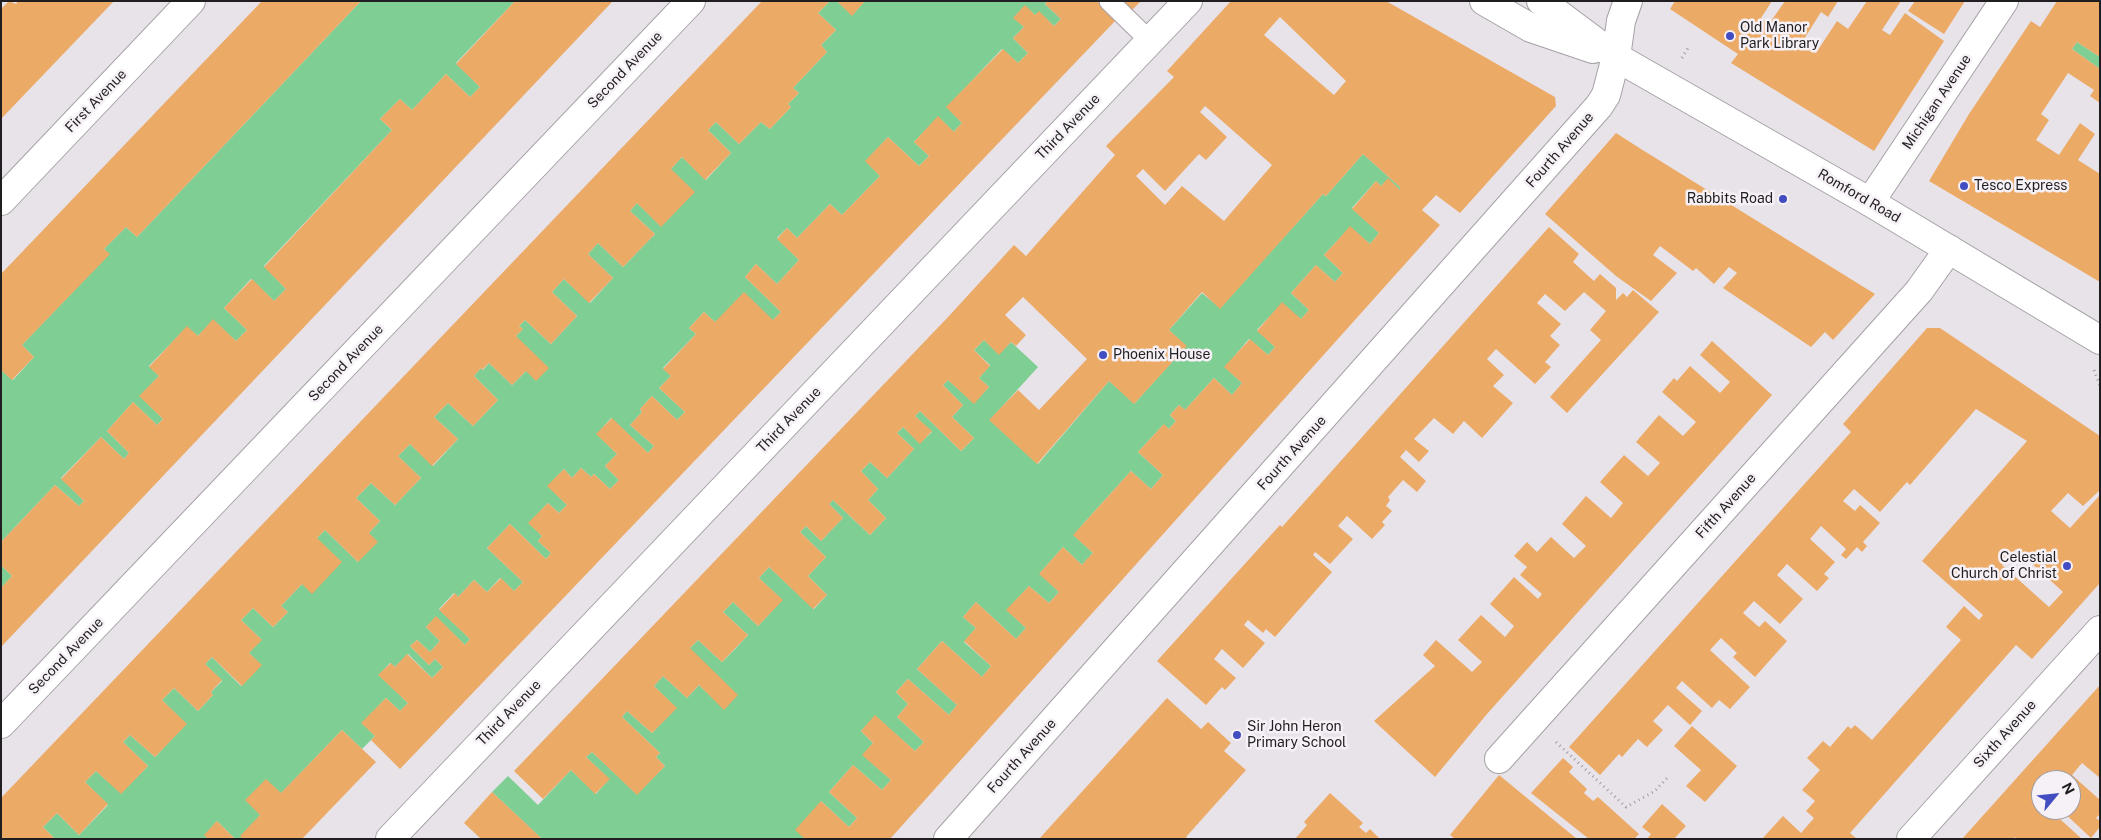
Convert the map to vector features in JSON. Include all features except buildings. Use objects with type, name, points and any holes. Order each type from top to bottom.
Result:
[{"type":"street","name":"First Avenue","points":[[1,201],[191,1]]},
{"type":"street","name":"Second Avenue","points":[[1,724],[690,1]]},
{"type":"street","name":"Third Avenue","points":[[390,839],[1188,1]]},
{"type":"street","name":"Romford Road","points":[[1484,1],[1531,28],[1616,57]]},
{"type":"street","name":"Romford Road","points":[[1541,1],[1616,57],[1870,202],[2100,340]]},
{"type":"street","points":[[1616,57],[1621,22],[1628,1]]},
{"type":"street","name":"Michigan Avenue","points":[[1870,202],[2004,1]]},
{"type":"street","name":"Fourth Avenue","points":[[948,839],[1599,106],[1606,96],[1616,57]]},
{"type":"street","name":"Fifth Avenue","points":[[1499,759],[1918,291],[1949,249]]},
{"type":"street","name":"Sixth Avenue","points":[[1911,839],[2100,630]]},
{"type":"lane","points":[[1108,1],[1150,41]]},
{"type":"path","points":[[1679,62],[1688,48]]},
{"type":"path","points":[[1533,722],[1626,807],[1655,791],[1668,777]]},
{"type":"green space","points":[[361,1],[515,1],[456,63],[480,87],[470,97],[446,74],[412,110],[400,99],[380,119],[392,130],[264,266],[286,289],[274,301],[251,279],[224,308],[247,330],[236,341],[213,320],[198,336],[187,327],[149,366],[159,376],[140,396],[163,419],[157,425],[133,402],[107,431],[129,453],[124,459],[101,437],[61,478],[84,501],[79,506],[55,485],[1,542],[1,370],[13,380],[34,357],[22,345],[109,254],[104,249],[126,227],[137,237]]},
{"type":"green space","points":[[830,1],[837,1],[852,15],[865,1],[1048,1],[1045,4],[1061,19],[1054,26],[1039,12],[1035,15],[1025,6],[1014,17],[1024,27],[1013,38],[1028,53],[1018,63],[1002,49],[947,107],[962,123],[954,132],[938,117],[914,142],[929,156],[919,166],[888,137],[866,161],[880,176],[842,215],[830,204],[797,238],[787,228],[777,238],[799,260],[777,284],[756,264],[745,277],[781,312],[773,320],[715,322],[704,312],[689,328],[696,334],[663,368],[671,376],[659,388],[685,412],[677,420],[652,396],[640,409],[642,412],[630,425],[654,446],[648,453],[611,418],[597,434],[617,454],[605,466],[619,480],[610,489],[594,474],[591,477],[581,468],[572,478],[564,469],[548,486],[567,505],[559,513],[548,503],[529,523],[542,536],[538,541],[551,553],[546,559],[510,524],[487,548],[523,582],[514,591],[500,578],[487,592],[474,580],[458,597],[454,593],[439,609],[470,639],[465,645],[436,617],[426,627],[440,641],[430,652],[417,640],[410,646],[429,665],[435,659],[443,667],[432,678],[408,654],[395,667],[390,663],[379,675],[408,703],[400,711],[386,698],[362,723],[375,736],[362,749],[342,730],[260,815],[243,839],[235,839],[217,821],[205,835],[208,839],[55,839],[43,827],[57,813],[79,835],[108,805],[85,782],[96,771],[121,793],[148,766],[123,742],[130,735],[155,757],[186,724],[162,700],[174,688],[198,711],[213,695],[211,692],[222,681],[205,664],[212,657],[241,686],[261,665],[249,653],[261,639],[241,620],[253,608],[273,627],[288,612],[281,606],[302,584],[317,538],[325,530],[358,562],[369,533],[380,521],[356,498],[371,483],[395,505],[421,478],[398,456],[410,444],[433,466],[458,439],[434,417],[448,403],[473,426],[498,400],[474,376],[481,368],[483,370],[489,363],[512,385],[526,371],[516,336],[523,329],[519,326],[525,320],[551,344],[577,316],[552,292],[564,279],[590,303],[613,278],[588,254],[598,243],[623,267],[655,234],[630,211],[637,203],[661,226],[671,169],[682,157],[706,180],[731,153],[708,130],[716,122],[739,144],[761,122],[770,129],[791,107],[788,104],[799,93],[793,88],[827,52],[821,45],[836,30],[818,13]]},
{"type":"green space","points":[[2077,42],[2100,57],[2100,69],[2072,49]]},
{"type":"green space","points":[[1363,154],[1400,187],[1400,190],[1388,179],[1381,186],[1376,181],[1352,208],[1379,233],[1370,244],[1350,227],[1324,255],[1343,273],[1335,282],[1316,265],[1291,293],[1309,310],[1301,319],[1269,317],[1257,330],[1275,347],[1268,355],[1249,339],[1225,367],[1242,383],[1232,395],[1214,378],[1185,410],[1179,405],[1170,415],[1176,421],[1169,429],[1163,425],[1138,452],[1163,475],[1151,489],[1131,471],[1084,523],[1074,535],[1093,553],[1082,565],[1063,547],[1040,573],[1059,592],[1049,603],[1029,586],[1007,610],[1026,628],[1016,639],[976,602],[963,617],[976,628],[964,642],[991,666],[982,677],[942,641],[917,669],[957,705],[949,715],[908,679],[896,692],[908,704],[897,717],[924,742],[915,751],[875,716],[861,731],[873,743],[863,755],[891,780],[882,790],[853,765],[829,792],[857,818],[849,827],[821,801],[805,839],[542,839],[492,792],[508,776],[538,805],[571,770],[596,794],[609,779],[586,757],[592,752],[637,794],[665,766],[656,757],[660,753],[622,717],[627,711],[652,733],[676,708],[654,686],[663,676],[687,698],[699,685],[724,709],[690,648],[698,640],[722,662],[735,649],[748,635],[723,612],[733,602],[758,626],[782,600],[759,578],[769,567],[814,609],[827,595],[808,576],[826,557],[800,532],[806,526],[821,541],[843,518],[829,504],[833,500],[870,535],[886,518],[868,500],[878,489],[861,471],[870,462],[887,478],[914,449],[897,433],[903,427],[920,443],[932,432],[915,416],[920,411],[961,451],[974,438],[952,417],[963,405],[943,385],[948,380],[974,403],[989,387],[979,378],[990,365],[974,350],[984,340],[999,354],[1011,342],[1038,367],[990,420],[1038,464],[1109,381],[1135,403],[1186,346],[1169,330],[1202,293],[1220,308],[1323,194],[1326,196]]},
{"type":"green space","points":[[1,565],[12,576],[1,588]]},
{"type":"place","name":"Old Manor Park Library","points":[[1730,36]]},
{"type":"place","name":"Tesco Express","points":[[1964,186]]},
{"type":"place","name":"Rabbits Road","points":[[1783,199]]},
{"type":"place","name":"Phoenix House","points":[[1103,355]]},
{"type":"place","name":"Celestial Church of Christ","points":[[2067,566]]},
{"type":"place","name":"Sir John Heron Primary School","points":[[1237,735]]}]
